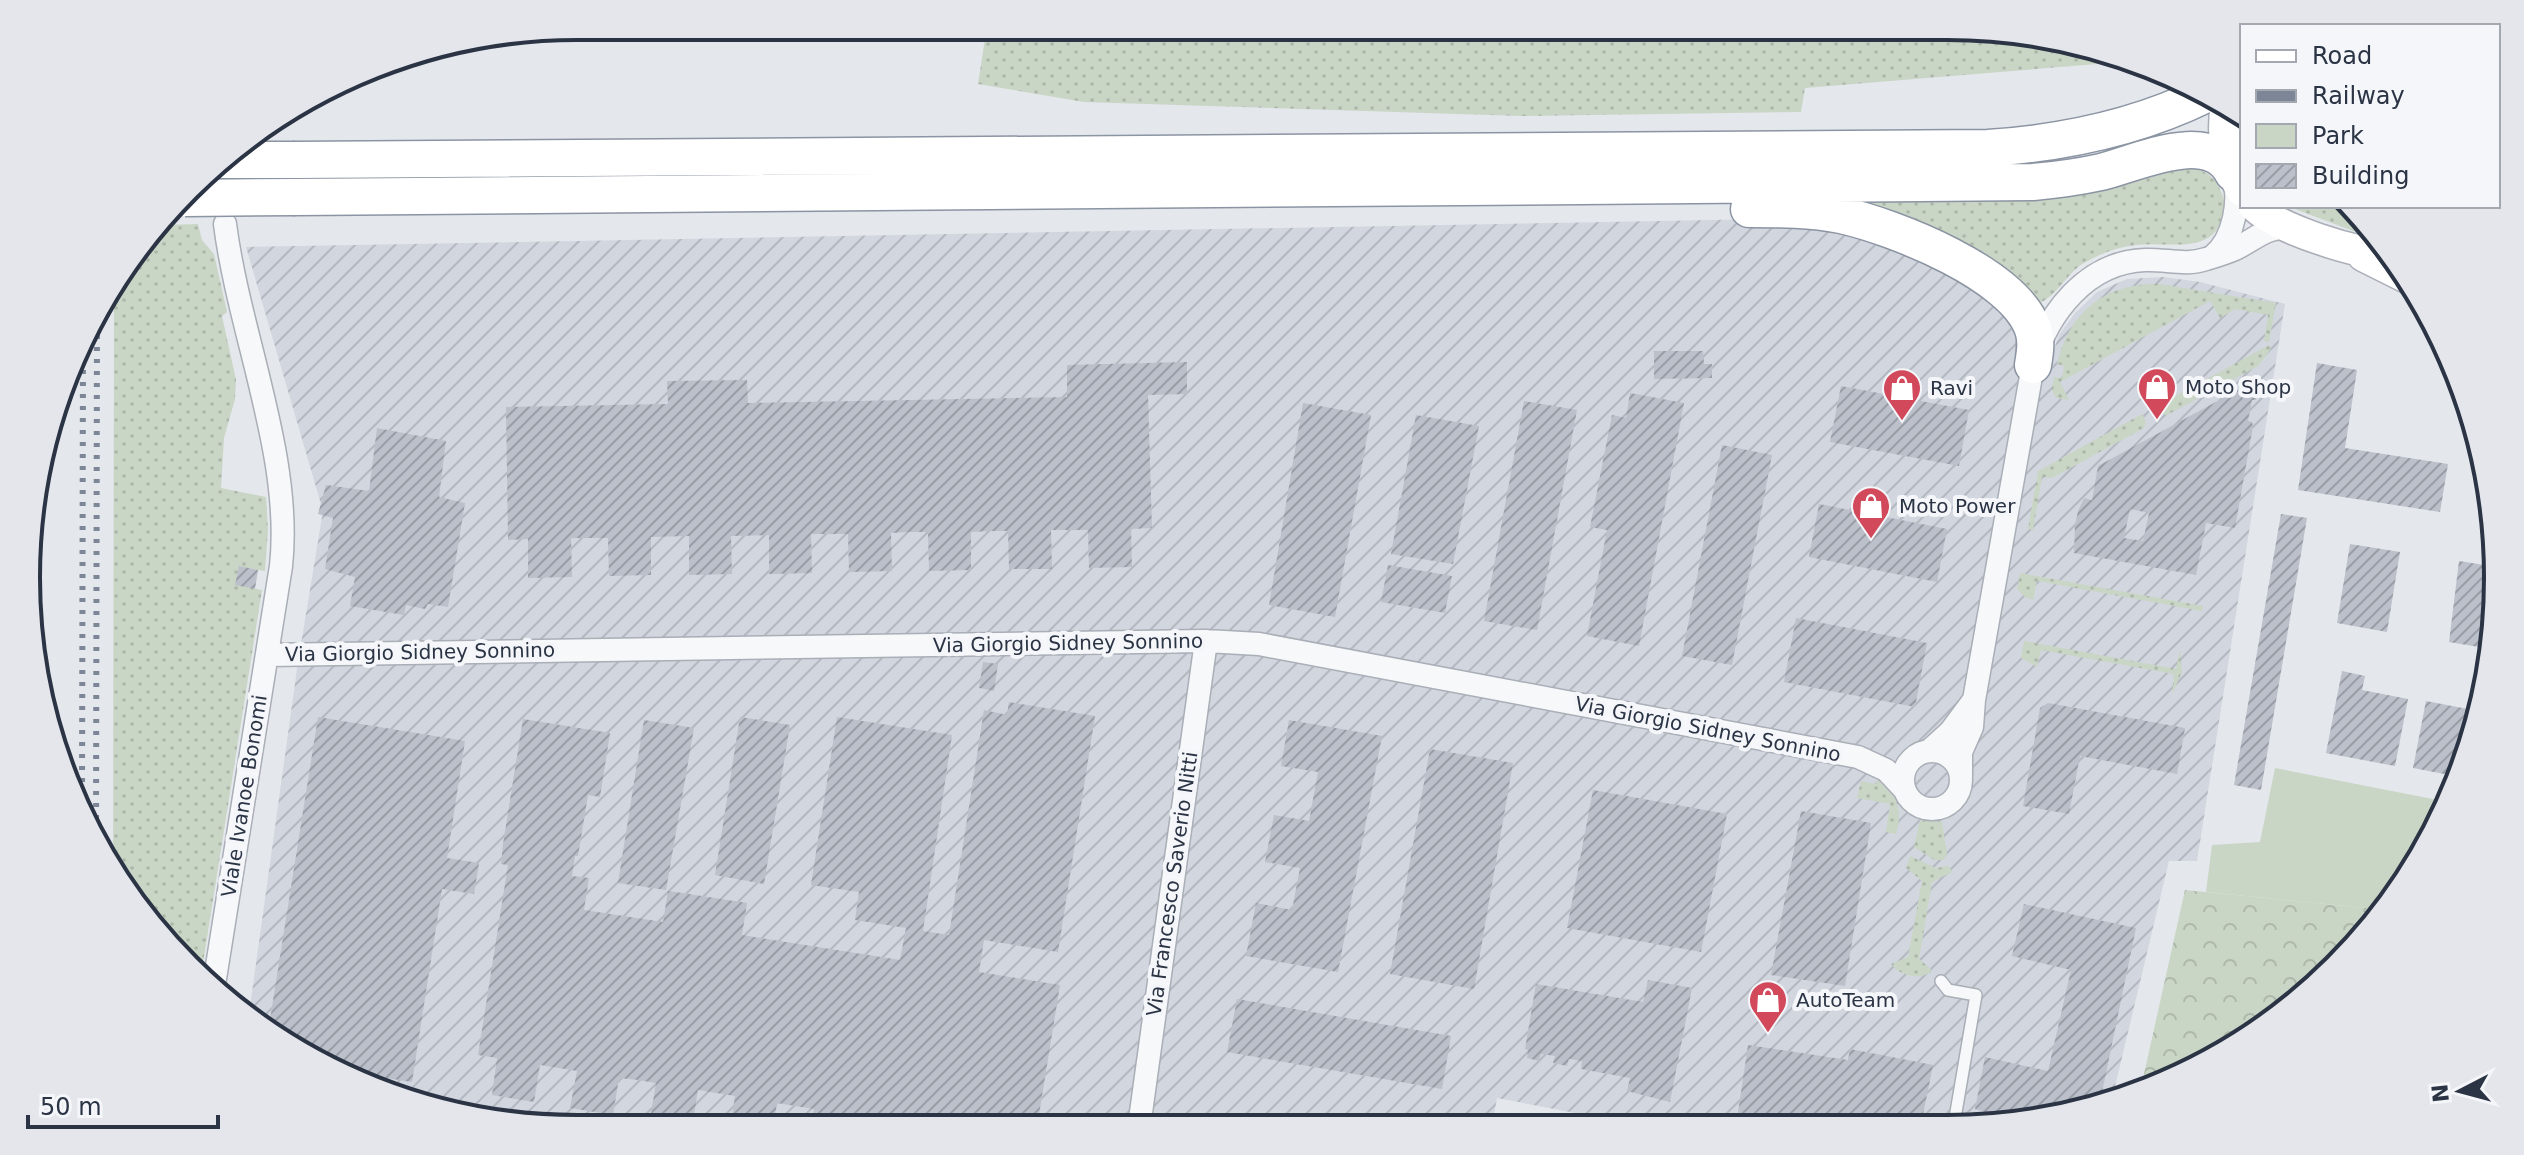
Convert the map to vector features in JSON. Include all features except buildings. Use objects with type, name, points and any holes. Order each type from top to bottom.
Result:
[{"type":"highway","points":[[239,160],[1988,148],[2096,133],[2162,114],[2193,100]]},
{"type":"highway","points":[[196,198],[2033,182],[2091,174],[2173,152],[2193,150],[2223,158],[2237,182]]},
{"type":"highway","points":[[1509,187],[1555,191],[1665,209],[1813,211],[1881,226],[1936,249],[2000,289],[2023,311],[2032,326],[2036,342],[2033,365]]},
{"type":"main road","points":[[2225,118],[2224,137],[2237,182]]},
{"type":"main road","points":[[2257,208],[2292,228],[2376,254]]},
{"type":"main road","points":[[2336,243],[2385,267]]},
{"type":"street","points":[[2213,256],[2227,238],[2234,216],[2237,182]]},
{"type":"street","name":"Viale Ivanoe Bonomi","points":[[216,975],[283,550],[283,508],[225,224]]},
{"type":"street","points":[[1974,700],[1964,717],[1907,765],[1904,789],[1920,806],[1942,807],[1955,797],[1961,777],[1961,752],[1972,727],[1974,700],[2033,365],[2044,335],[2060,308],[2074,291],[2095,275],[2115,266],[2142,260],[2188,262],[2235,248],[2270,229],[2292,228]]},
{"type":"street","name":"Via Giorgio Sidney Sonnino","points":[[267,655],[1206,641],[1259,644],[1858,757],[1906,756],[1925,752]]},
{"type":"street","name":"Via Francesco Saverio Nitti","points":[[1141,1115],[1206,641]]},
{"type":"street","points":[[1925,752],[1938,751],[1954,760],[1961,777]]},
{"type":"street","name":"Via Giorgio Sidney Sonnino","points":[[1858,757],[1886,770],[1904,789]]},
{"type":"lane","points":[[1941,981],[1948,990],[1976,995],[1956,1115]]},
{"type":"shaded area","points":[[1767,219],[1824,222],[1955,269],[2052,355],[2059,335],[2075,313],[2097,292],[2127,279],[2163,277],[2200,282],[2285,304],[2197,861],[2169,861],[2115,1087],[2051,1105],[1982,1114],[1946,1115],[1586,1115],[1497,1098],[1494,1115],[578,1115],[507,1110],[438,1097],[340,1060],[250,1004],[298,662],[323,511],[246,247]]},
{"type":"green space","points":[[985,40],[1946,40],[1982,41],[2051,50],[2103,64],[1805,88],[1801,112],[1521,116],[1084,102],[978,84]]},
{"type":"green space","points":[[2188,168],[2209,175],[2223,197],[2223,216],[2218,229],[2210,237],[2188,244],[2137,245],[2103,253],[2078,267],[2051,296],[2038,304],[1866,205],[1869,201],[2049,199]]},
{"type":"green space","points":[[2292,208],[2337,208],[2359,232]]},
{"type":"green space","points":[[198,224],[202,240],[214,254],[227,312],[222,316],[236,380],[235,399],[224,438],[221,488],[266,497],[268,530],[265,571],[239,567],[236,585],[262,590],[203,964],[151,905],[113,848],[114,306],[172,225]]},
{"type":"green space","points":[[2159,284],[2276,303],[2269,342],[2264,341],[2268,315],[2235,309],[2220,318],[2210,301],[2060,382],[2069,400],[2056,398],[2052,390],[2054,377],[2062,378],[2064,366],[2057,364],[2062,346],[2080,316],[2092,304],[2122,288]]},
{"type":"green space","points":[[2269,345],[2271,349],[2258,366],[2167,415],[2162,414],[2157,406]]},
{"type":"green space","points":[[2142,414],[2146,421],[2144,428],[2052,478],[2042,477],[2033,530],[2028,529],[2038,471]]},
{"type":"green space","points":[[2020,573],[2203,606],[2202,611],[2037,581],[2033,600],[2017,589]]},
{"type":"green space","points":[[2024,641],[2176,669],[2180,650],[2182,672],[2172,694],[2174,674],[2041,650],[2037,667],[2021,658]]},
{"type":"green space","points":[[2275,768],[2436,800],[2412,846],[2370,908],[2206,892],[2212,845],[2260,842]]},
{"type":"green space","points":[[1877,780],[1884,784],[1897,803],[1899,818],[1896,834],[1886,832],[1890,804],[1857,798],[1861,781],[1876,784]]},
{"type":"green space","points":[[1920,820],[1942,822],[1947,854],[1943,860],[1934,860],[1914,847]]},
{"type":"green space","points":[[1910,856],[1936,868],[1949,866],[1952,872],[1932,882],[1919,959],[1931,972],[1921,976],[1904,974],[1891,964],[1908,957],[1922,881],[1906,868]]},
{"type":"green space","points":[[2185,890],[2370,908],[2327,958],[2274,1004],[2215,1043],[2143,1077]]},
{"type":"railway","points":[[96,817],[97,336]]},
{"type":"railway","points":[[82,785],[83,368]]},
{"type":"place","name":"Moto Shop","points":[[2157,421]]},
{"type":"place","name":"Ravi","points":[[1902,422]]},
{"type":"place","name":"Moto Power","points":[[1871,540]]},
{"type":"place","name":"AutoTeam","points":[[1768,1034]]}]
